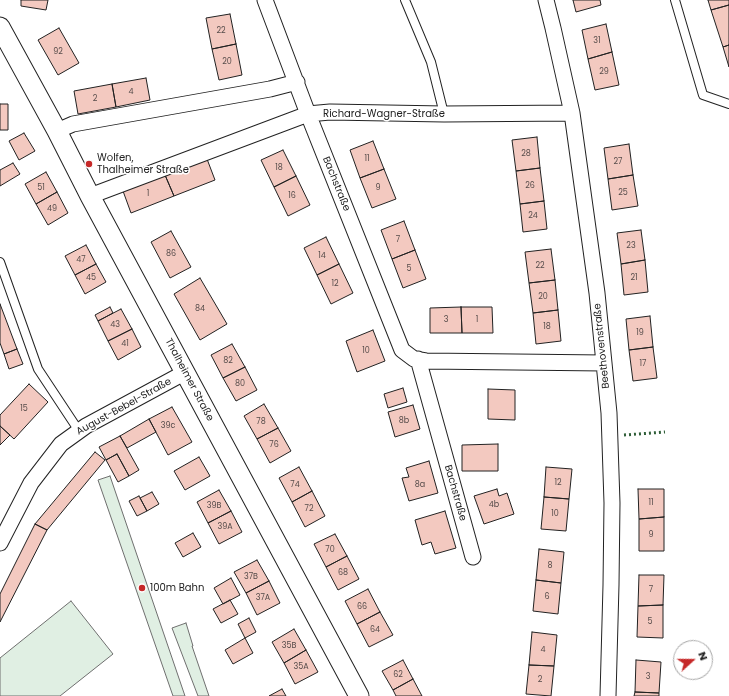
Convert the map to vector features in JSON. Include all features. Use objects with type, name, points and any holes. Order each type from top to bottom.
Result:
[{"type":"street","name":"Bachstraße","points":[[265,0],[308,114],[402,350],[414,359],[434,361],[604,363]]},
{"type":"street","name":"Beethovenstraße","points":[[546,0],[572,113],[597,293],[604,363],[612,503],[608,696]]},
{"type":"street","name":"Thalheimer Straße","points":[[0,27],[58,131],[90,196],[184,373],[359,696]]},
{"type":"street","points":[[0,58],[20,63]]},
{"type":"street","points":[[58,131],[73,124],[270,89],[297,82]]},
{"type":"street","name":"Richard-Wagner-Straße","points":[[90,196],[308,114],[330,112],[444,114],[572,113]]},
{"type":"street","name":"Bachstraße","points":[[418,359],[473,557]]},
{"type":"street","name":"August-Bebel-Straße","points":[[0,543],[31,483],[61,444],[79,431],[184,373]]},
{"type":"lane","points":[[404,0],[431,62],[444,114]]},
{"type":"lane","points":[[675,0],[703,95],[729,104]]},
{"type":"lane","points":[[0,262],[38,369],[79,431]]},
{"type":"green space","name":"100m Bahn","points":[[110,476],[185,696],[173,696],[98,480]]},
{"type":"green space","points":[[71,601],[113,654],[60,696],[0,696],[0,658]]},
{"type":"green space","points":[[186,623],[209,696],[198,696],[172,628]]},
{"type":"building","points":[[21,0],[48,0],[46,10],[21,6]]},
{"type":"building","points":[[573,0],[600,0],[601,5],[576,12]]},
{"type":"building","points":[[708,0],[729,0],[729,5],[711,10]]},
{"type":"building","points":[[729,5],[729,45],[723,47],[711,10]]},
{"type":"building","points":[[230,14],[236,44],[212,49],[206,18]]},
{"type":"building","points":[[606,24],[612,52],[588,59],[582,30]]},
{"type":"building","points":[[59,28],[79,63],[58,75],[38,40]]},
{"type":"building","points":[[236,44],[242,75],[219,80],[212,49]]},
{"type":"building","points":[[729,45],[729,67],[723,47]]},
{"type":"building","points":[[612,52],[619,85],[595,90],[588,59]]},
{"type":"building","points":[[146,78],[150,100],[116,107],[112,84]]},
{"type":"building","points":[[112,84],[116,107],[78,114],[74,91]]},
{"type":"building","points":[[0,104],[8,104],[8,130],[0,130]]},
{"type":"building","points":[[24,133],[35,151],[19,160],[9,141]]},
{"type":"building","points":[[537,137],[540,168],[516,171],[512,140]]},
{"type":"building","points":[[373,141],[384,169],[360,178],[350,150]]},
{"type":"building","points":[[629,144],[633,175],[608,179],[604,148]]},
{"type":"building","points":[[283,150],[296,176],[274,187],[261,160]]},
{"type":"building","points":[[207,159],[215,180],[174,196],[165,175]]},
{"type":"building","points":[[13,163],[20,174],[0,186],[0,170]]},
{"type":"building","points":[[540,168],[544,201],[520,204],[516,171]]},
{"type":"building","points":[[384,169],[396,199],[372,208],[360,178]]},
{"type":"building","points":[[46,172],[57,192],[36,204],[25,184]]},
{"type":"building","points":[[165,175],[174,196],[131,213],[123,191]]},
{"type":"building","points":[[633,175],[638,206],[612,210],[608,179]]},
{"type":"building","points":[[296,176],[310,205],[288,216],[274,187]]},
{"type":"building","points":[[57,192],[68,213],[48,225],[36,204]]},
{"type":"building","points":[[544,201],[547,229],[523,232],[520,204]]},
{"type":"building","points":[[404,221],[415,250],[392,259],[381,230]]},
{"type":"building","points":[[641,230],[645,260],[621,264],[617,233]]},
{"type":"building","points":[[171,231],[191,267],[170,278],[151,242]]},
{"type":"building","points":[[326,237],[339,264],[317,275],[304,248]]},
{"type":"building","points":[[86,245],[96,264],[75,275],[65,256]]},
{"type":"building","points":[[551,249],[555,280],[529,283],[525,252]]},
{"type":"building","points":[[415,250],[426,279],[403,288],[392,259]]},
{"type":"building","points":[[645,260],[648,292],[624,295],[621,264]]},
{"type":"building","points":[[96,264],[106,282],[85,294],[75,275]]},
{"type":"building","points":[[339,264],[353,293],[331,304],[317,275]]},
{"type":"building","points":[[200,278],[227,324],[200,340],[174,294]]},
{"type":"building","points":[[555,280],[558,310],[533,313],[529,283]]},
{"type":"building","points":[[0,304],[17,349],[4,354],[0,343]]},
{"type":"building","points":[[110,307],[113,313],[98,321],[95,315]]},
{"type":"building","points":[[461,307],[462,333],[430,333],[430,308]]},
{"type":"building","points":[[461,307],[492,307],[493,333],[462,333]]},
{"type":"building","points":[[121,309],[132,329],[108,341],[98,321]]},
{"type":"building","points":[[558,310],[561,341],[536,344],[533,313]]},
{"type":"building","points":[[650,316],[653,347],[629,350],[626,319]]},
{"type":"building","points":[[132,329],[141,347],[118,360],[108,341]]},
{"type":"building","points":[[373,330],[385,361],[357,372],[346,341]]},
{"type":"building","points":[[232,344],[245,367],[223,378],[211,355]]},
{"type":"building","points":[[653,347],[657,378],[633,381],[629,350]]},
{"type":"building","points":[[17,349],[23,364],[9,369],[4,354]]},
{"type":"building","points":[[245,367],[257,390],[236,401],[223,378]]},
{"type":"building","points":[[29,384],[48,402],[14,439],[0,426],[0,415]]},
{"type":"building","points":[[403,388],[407,402],[388,408],[384,394]]},
{"type":"building","points":[[488,389],[515,390],[515,420],[488,419]]},
{"type":"building","points":[[264,404],[278,428],[257,439],[244,416]]},
{"type":"building","points":[[413,405],[420,429],[395,437],[388,412]]},
{"type":"building","points":[[172,407],[192,442],[168,455],[149,419]]},
{"type":"building","points":[[149,419],[156,432],[127,448],[120,436]]},
{"type":"building","points":[[0,426],[10,435],[0,445]]},
{"type":"building","points":[[278,428],[291,451],[270,463],[257,439]]},
{"type":"building","points":[[120,436],[139,470],[129,476],[117,454],[106,460],[99,447]]},
{"type":"building","points":[[498,444],[498,471],[462,471],[462,445]]},
{"type":"building","points":[[95,452],[105,460],[47,530],[35,524]]},
{"type":"building","points":[[117,454],[129,476],[118,482],[106,460]]},
{"type":"building","points":[[199,457],[210,476],[185,490],[174,471]]},
{"type":"building","points":[[429,461],[438,493],[409,501],[402,478],[409,477],[406,468]]},
{"type":"building","points":[[299,467],[312,491],[292,502],[279,478]]},
{"type":"building","points":[[546,467],[572,469],[569,499],[544,497]]},
{"type":"building","points":[[497,489],[499,496],[507,493],[514,514],[484,524],[474,496]]},
{"type":"building","points":[[638,489],[664,489],[664,517],[639,519]]},
{"type":"building","points":[[219,490],[231,511],[208,523],[197,502]]},
{"type":"building","points":[[312,491],[325,516],[305,527],[292,502]]},
{"type":"building","points":[[152,492],[159,504],[147,511],[140,498]]},
{"type":"building","points":[[139,496],[147,511],[137,516],[129,501]]},
{"type":"building","points":[[544,497],[569,499],[566,531],[541,529]]},
{"type":"building","points":[[231,511],[242,532],[219,544],[208,523]]},
{"type":"building","points":[[445,511],[456,548],[435,554],[431,542],[422,545],[415,520]]},
{"type":"building","points":[[664,517],[664,551],[639,551],[639,519]]},
{"type":"building","points":[[35,524],[47,530],[0,622],[0,594]]},
{"type":"building","points":[[193,533],[201,547],[183,557],[175,543]]},
{"type":"building","points":[[335,534],[347,556],[326,567],[314,544]]},
{"type":"building","points":[[539,549],[564,552],[561,583],[536,580]]},
{"type":"building","points":[[347,556],[359,579],[338,590],[326,567]]},
{"type":"building","points":[[257,560],[269,581],[246,593],[234,572]]},
{"type":"building","points":[[639,575],[664,575],[663,605],[638,606]]},
{"type":"building","points":[[231,578],[240,595],[223,604],[214,588]]},
{"type":"building","points":[[536,580],[561,583],[558,614],[533,611]]},
{"type":"building","points":[[269,581],[280,603],[257,615],[246,593]]},
{"type":"building","points":[[368,589],[380,612],[357,624],[345,601]]},
{"type":"building","points":[[230,600],[238,614],[221,623],[213,609]]},
{"type":"building","points":[[663,605],[663,638],[637,637],[638,606]]},
{"type":"building","points":[[380,612],[393,635],[369,647],[357,624]]},
{"type":"building","points":[[249,618],[256,632],[245,638],[238,624]]},
{"type":"building","points":[[294,629],[306,650],[284,663],[272,642]]},
{"type":"building","points":[[532,632],[557,635],[554,666],[529,665]]},
{"type":"building","points":[[245,638],[253,653],[233,664],[225,650]]},
{"type":"building","points":[[306,650],[318,672],[295,684],[284,663]]},
{"type":"building","points":[[403,660],[413,679],[393,690],[382,671]]},
{"type":"building","points":[[636,660],[661,662],[659,693],[635,692]]},
{"type":"building","points":[[529,665],[554,666],[551,696],[526,694]]},
{"type":"building","points":[[413,679],[422,696],[396,696],[393,690]]},
{"type":"building","points":[[282,689],[286,696],[269,696]]},
{"type":"building","points":[[635,692],[659,693],[659,696],[634,696]]},
{"type":"hedge","points":[[624,435],[665,432]]},
{"type":"place","name":"Wolfen, Thalheimer Straße","points":[[89,164]]},
{"type":"place","name":"100m Bahn","points":[[142,588]]}]
